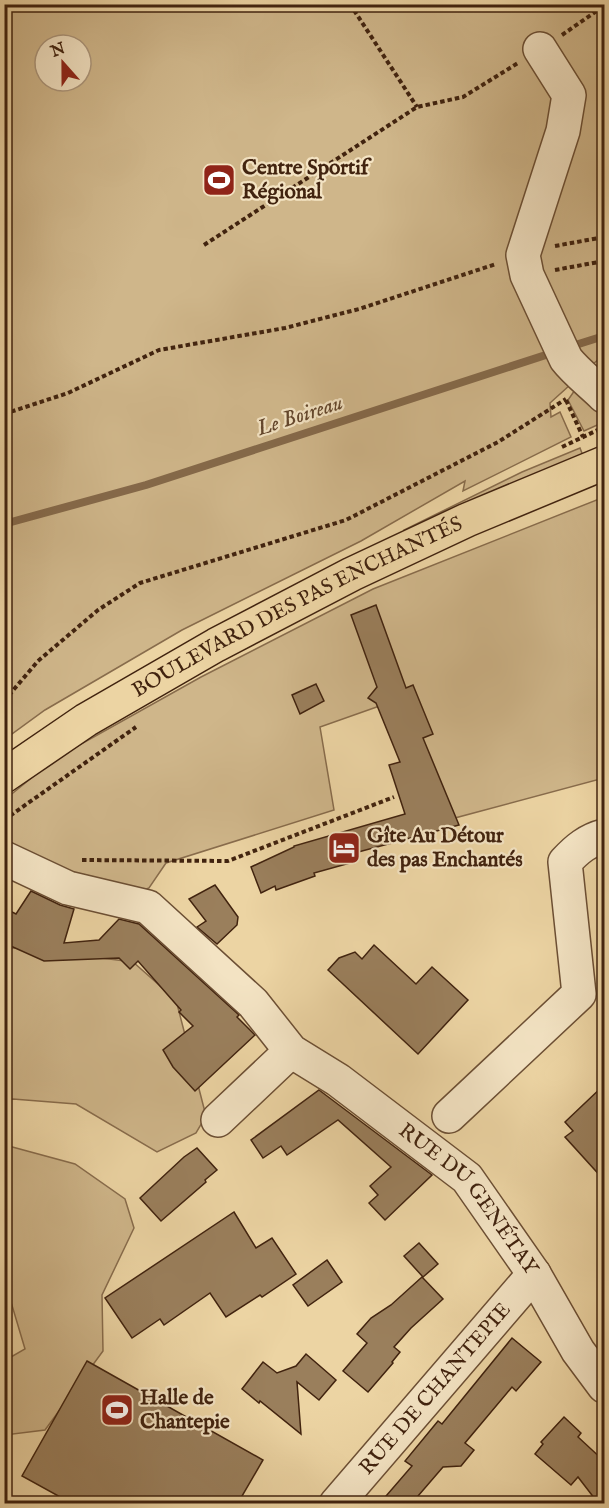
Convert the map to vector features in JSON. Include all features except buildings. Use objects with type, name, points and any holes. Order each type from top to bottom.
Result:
[{"type":"main road","name":"BOULEVARD DES PAS ENCHANTÉS","points":[[4,776],[86,720],[226,639],[352,574],[467,519],[604,464]]},
{"type":"street","points":[[540,49],[569,95],[563,131],[527,270],[579,382]]},
{"type":"street","points":[[448,1116],[579,993],[565,862],[577,849],[604,836]]},
{"type":"street","name":"RUE DU GENÉTAY","points":[[4,858],[68,888],[148,907],[253,1003],[291,1051],[338,1080],[466,1178],[534,1274],[578,1352],[604,1386]]},
{"type":"street","points":[[218,1120],[291,1051]]},
{"type":"street","name":"RUE DE CHANTEPIE","points":[[336,1503],[534,1274]]},
{"type":"path","points":[[350,4],[417,107]]},
{"type":"path","points":[[204,245],[417,107],[448,101]]},
{"type":"path","points":[[527,270],[550,246],[604,237]]},
{"type":"path","points":[[4,414],[68,393],[159,350],[285,328],[527,270],[604,261]]},
{"type":"path","points":[[4,701],[38,661],[98,610],[140,583],[346,520],[498,442],[579,382]]},
{"type":"path","points":[[4,820],[144,721]]},
{"type":"path","points":[[73,862],[83,860],[228,861],[394,797]]},
{"type":"shaded area","points":[[4,5],[604,5],[604,357],[601,357],[550,403],[551,417],[560,412],[571,437],[463,491],[465,481],[361,541],[182,630],[45,710],[5,739]]},
{"type":"shaded area","points":[[579,384],[597,399],[604,415],[604,422],[584,431],[568,400]]},
{"type":"shaded area","points":[[580,448],[585,461],[409,539],[404,530],[522,472]]},
{"type":"shaded area","points":[[604,497],[604,778],[451,819],[405,697],[320,727],[334,810],[166,863],[149,888],[132,895],[9,847],[8,797],[56,758],[201,677],[373,589]]},
{"type":"shaded area","points":[[4,948],[22,948],[133,962],[176,1000],[206,1116],[196,1133],[157,1152],[76,1104],[5,1100]]},
{"type":"shaded area","points":[[5,1145],[75,1164],[125,1199],[134,1228],[102,1295],[103,1351],[45,1430],[5,1435],[4,1361],[25,1349],[5,1282]]},
{"type":"waterway","name":"Le Boireau","points":[[569,347],[604,336]]},
{"type":"waterway","name":"Le Boireau","points":[[4,524],[146,485],[555,352]]},
{"type":"place","name":"Centre Sportif Régional","points":[[219,180]]},
{"type":"place","name":"Gîte Au Détour des pas Enchantés","points":[[344,848]]},
{"type":"place","name":"Halle de Chantepie","points":[[117,1410]]}]
